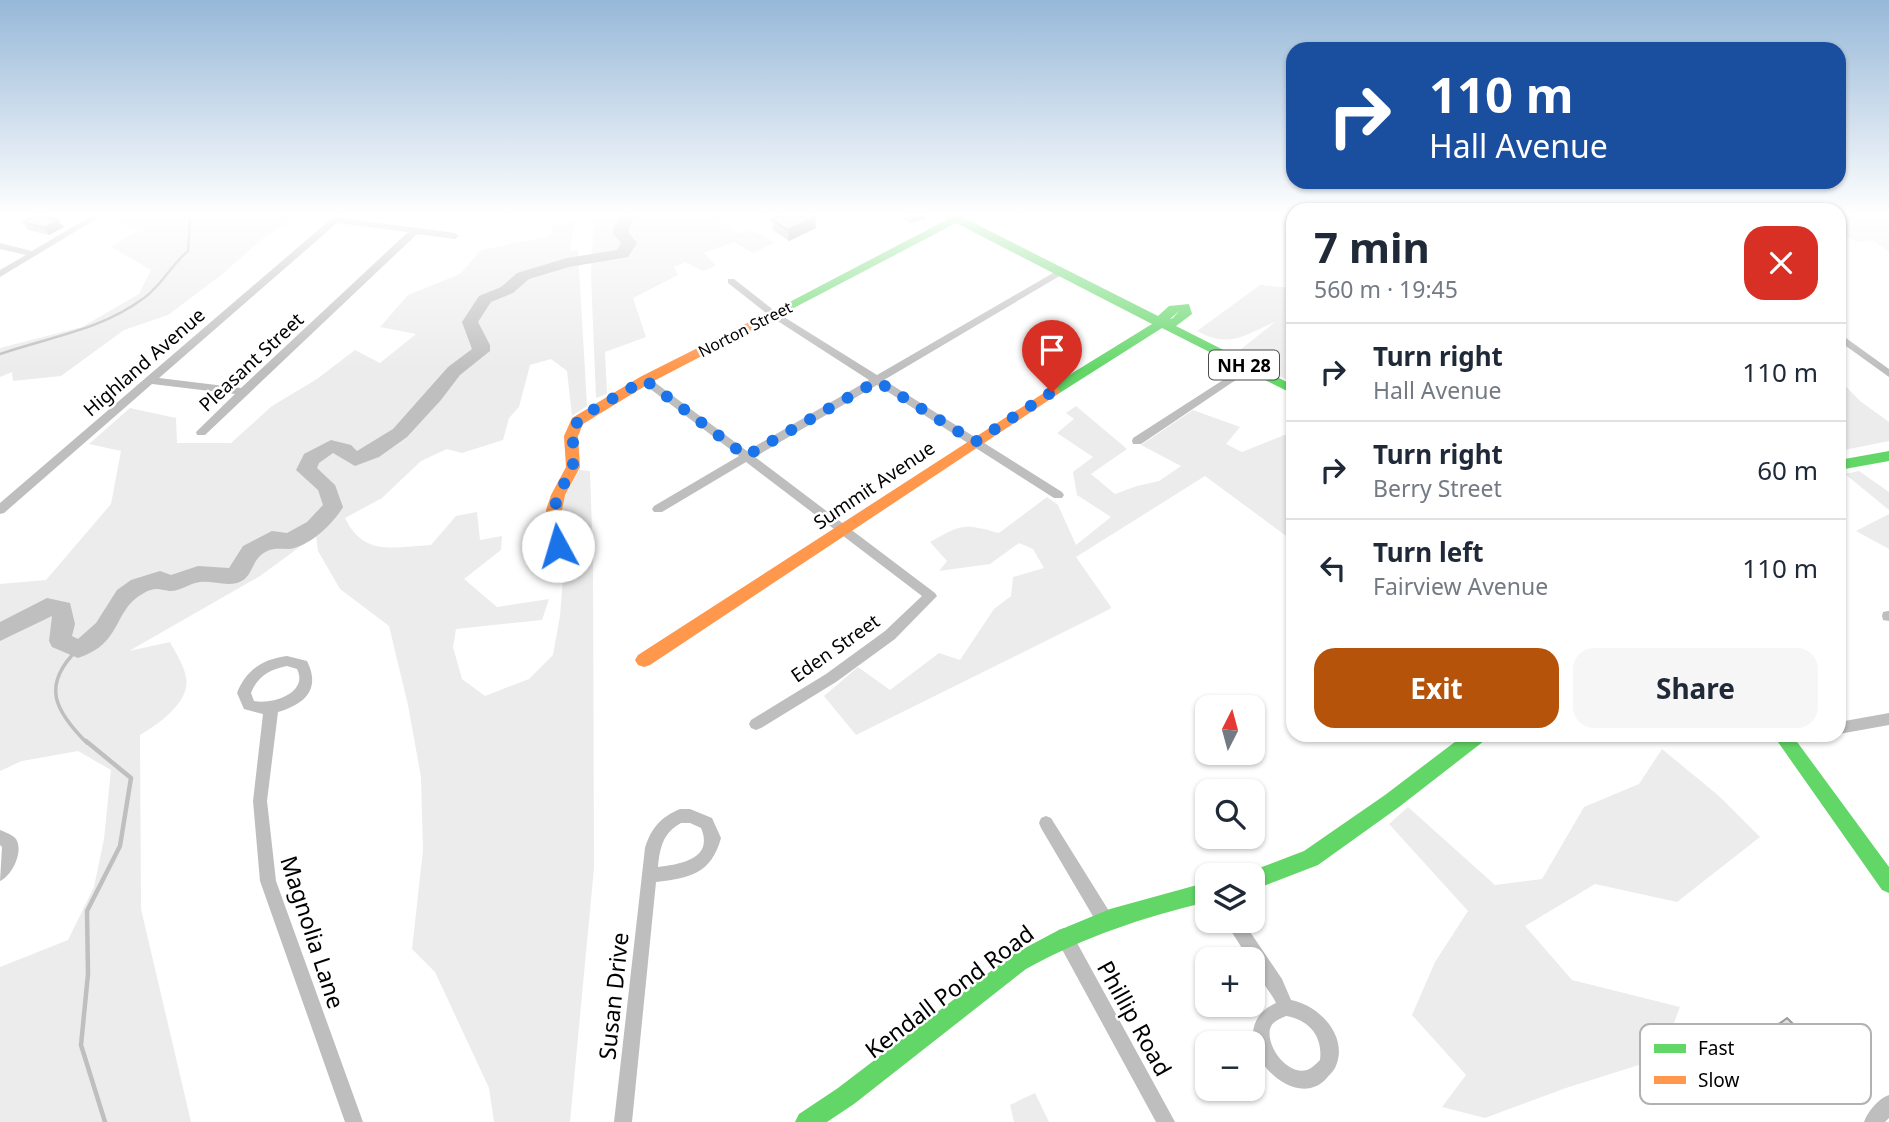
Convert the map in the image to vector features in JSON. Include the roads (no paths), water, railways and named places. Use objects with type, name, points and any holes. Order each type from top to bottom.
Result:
[{"type":"street","name":"Highland Avenue","points":[[3,504],[282,265]]},
{"type":"street","name":"Pleasant Street","points":[[201,432],[379,265]]},
{"type":"street","name":"Norton Street","points":[[558,546],[554,510],[558,495],[573,467],[573,426],[584,416],[645,380],[861,265]]},
{"type":"street","name":"NH 28","points":[[1047,265],[1286,386]]},
{"type":"street","points":[[658,509],[1060,272]]},
{"type":"street","points":[[732,281],[773,314],[1058,495]]},
{"type":"street","name":"Summit Avenue","points":[[644,660],[845,531],[975,442],[1162,323]]},
{"type":"street","points":[[1846,341],[1889,373]]},
{"type":"street","points":[[1137,441],[1248,367]]},
{"type":"street","points":[[150,380],[244,393]]},
{"type":"street","points":[[645,380],[845,531]]},
{"type":"street","points":[[1846,464],[1889,457]]},
{"type":"street","name":"Eden Street","points":[[756,724],[831,678],[880,643],[931,596],[845,531]]},
{"type":"street","points":[[293,662],[302,665],[307,677],[301,692],[284,705],[271,709],[258,709],[246,702],[244,694],[248,683],[256,674],[274,663],[293,662]]},
{"type":"street","name":"Magnolia Lane","points":[[271,709],[260,801],[261,836],[268,881],[355,1122]]},
{"type":"street","points":[[1846,727],[1889,719]]},
{"type":"street","points":[[1265,875],[1311,858],[1392,802],[1469,742]]},
{"type":"street","points":[[1793,742],[1889,883]]},
{"type":"street","name":"Susan Drive","points":[[623,1122],[652,844],[660,828],[680,816],[690,816],[707,823],[713,838],[707,856],[700,864],[681,871],[649,876]]},
{"type":"street","points":[[1046,823],[1103,918]]},
{"type":"street","points":[[0,837],[10,843],[12,852],[0,874]]},
{"type":"street","name":"Kendall Pond Road","points":[[807,1122],[846,1096],[1019,962],[1063,936],[1103,918],[1195,895]]},
{"type":"street","points":[[1241,933],[1276,985],[1286,1007]]},
{"type":"street","name":"Phillip Road","points":[[1063,936],[1166,1122]]},
{"type":"street","points":[[1286,1007],[1301,1010],[1315,1019],[1329,1040],[1328,1064],[1320,1075],[1298,1079],[1283,1073],[1271,1062],[1263,1048],[1261,1034],[1265,1020],[1286,1007]]},
{"type":"street","points":[[1873,1122],[1889,1104]]},
{"type":"waterway","points":[[0,354],[75,332],[110,318],[144,298],[173,265]]},
{"type":"waterway","points":[[0,632],[47,607],[62,609],[64,624],[60,641],[78,649],[98,637],[118,604],[136,587],[160,579],[171,583],[198,574],[234,576],[243,568],[250,552],[272,539],[290,541],[314,527],[333,507],[331,495],[325,485],[306,470],[311,459],[331,446],[344,450],[355,459],[372,452],[400,433],[454,371],[481,351],[481,345],[470,322],[485,299],[507,290],[523,276],[559,265]]},
{"type":"waterway","points":[[78,649],[59,674],[56,697],[66,719],[87,743]]},
{"type":"waterway","points":[[86,741],[131,778],[120,846],[87,911],[88,974],[81,1045],[105,1122]]}]
